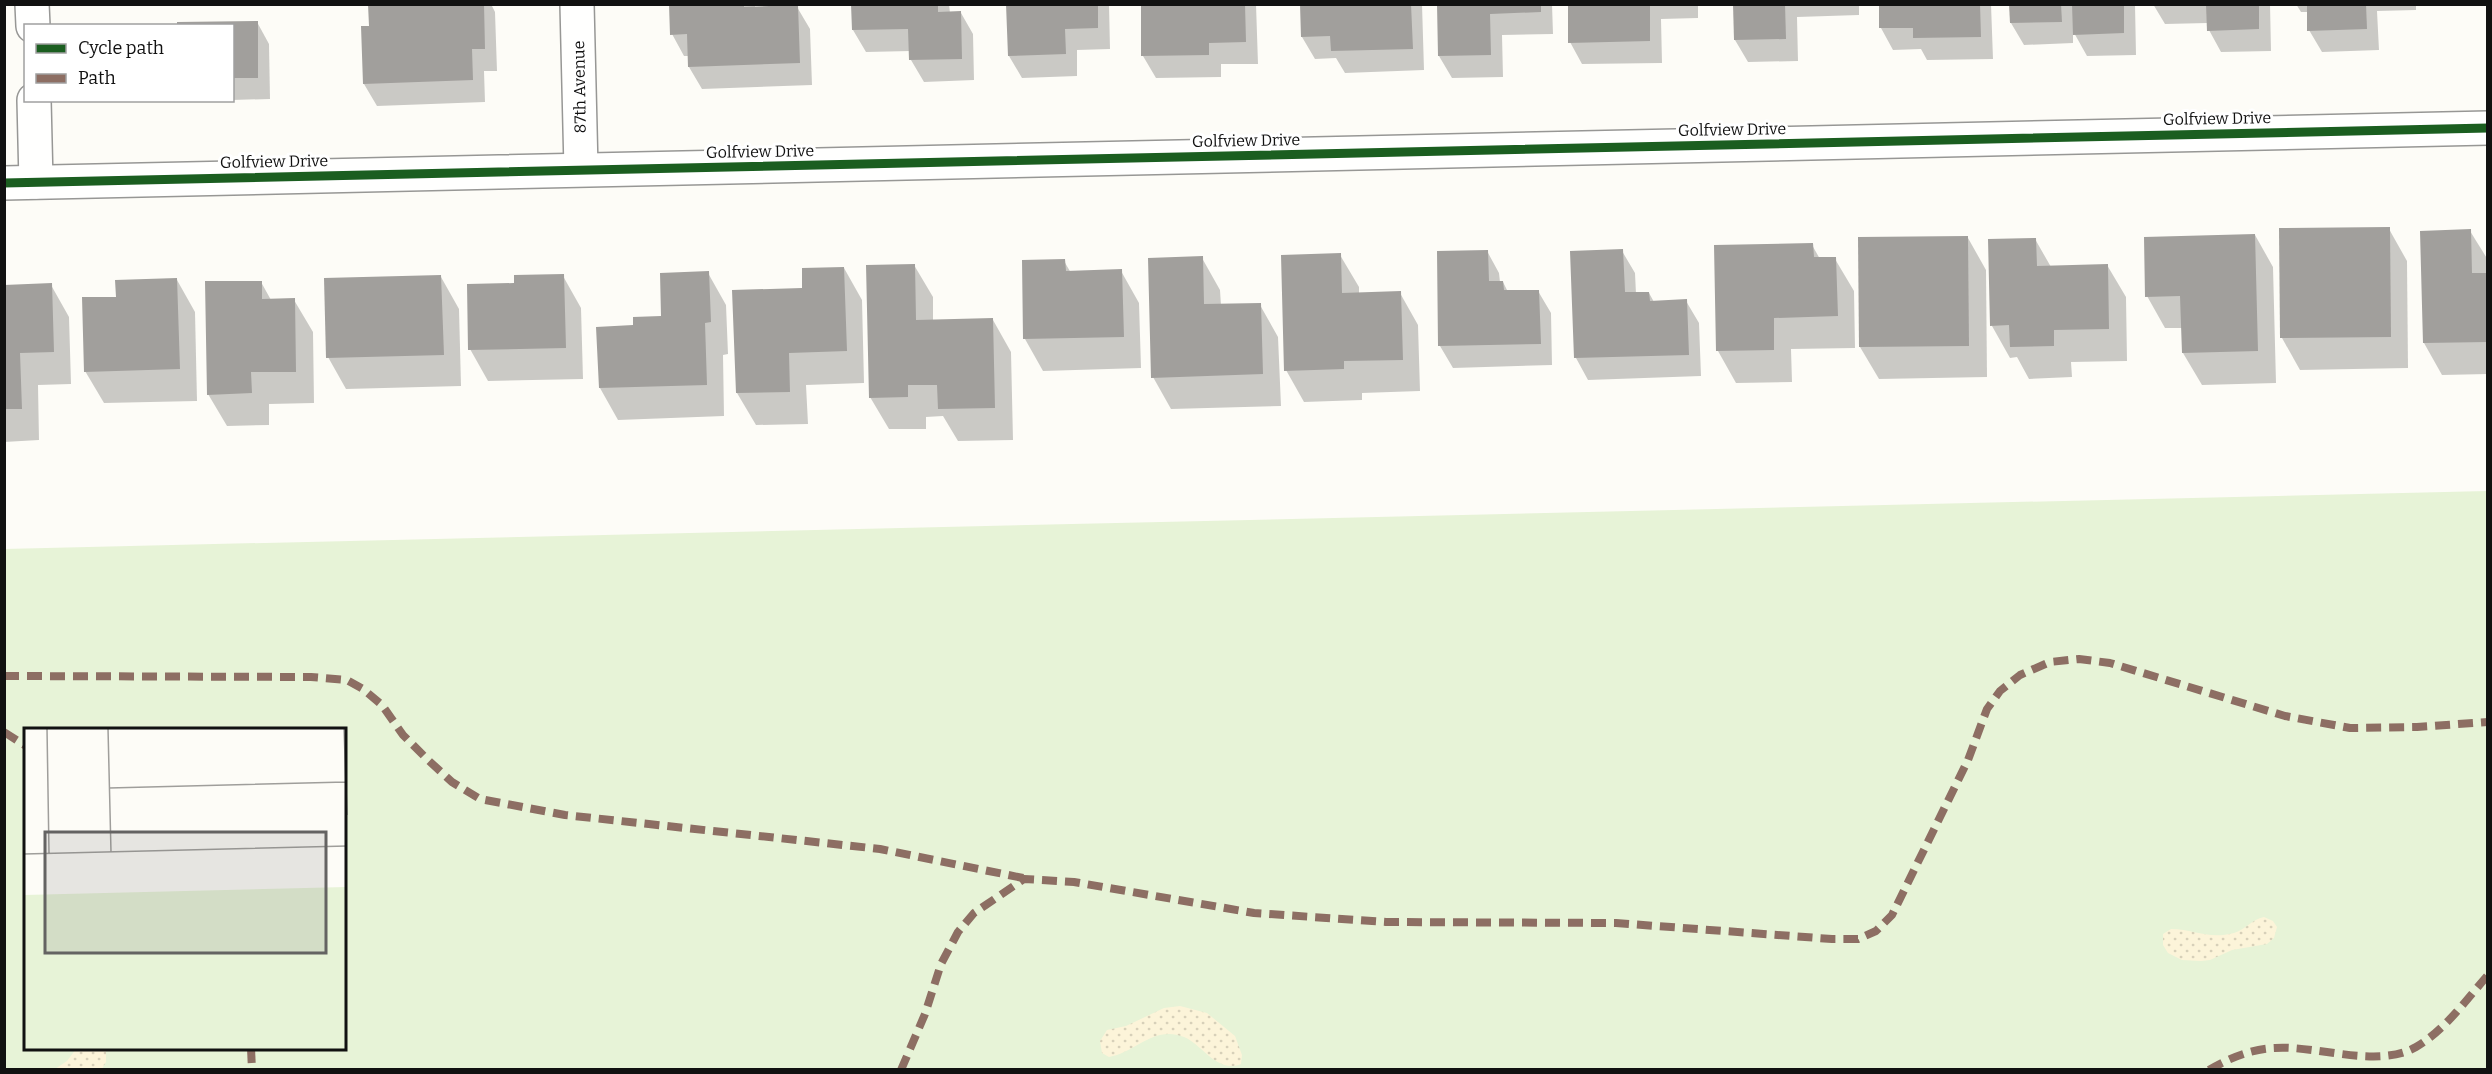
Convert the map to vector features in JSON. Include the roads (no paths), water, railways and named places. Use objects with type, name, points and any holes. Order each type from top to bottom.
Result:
[{"type":"street","points":[[32,4],[33,24]]},
{"type":"street","name":"87th Avenue","points":[[577,4],[581,170]]},
{"type":"street","points":[[20,182],[34,102]]},
{"type":"street","name":"Golfview Drive","points":[[20,182],[2487,128]]}]
